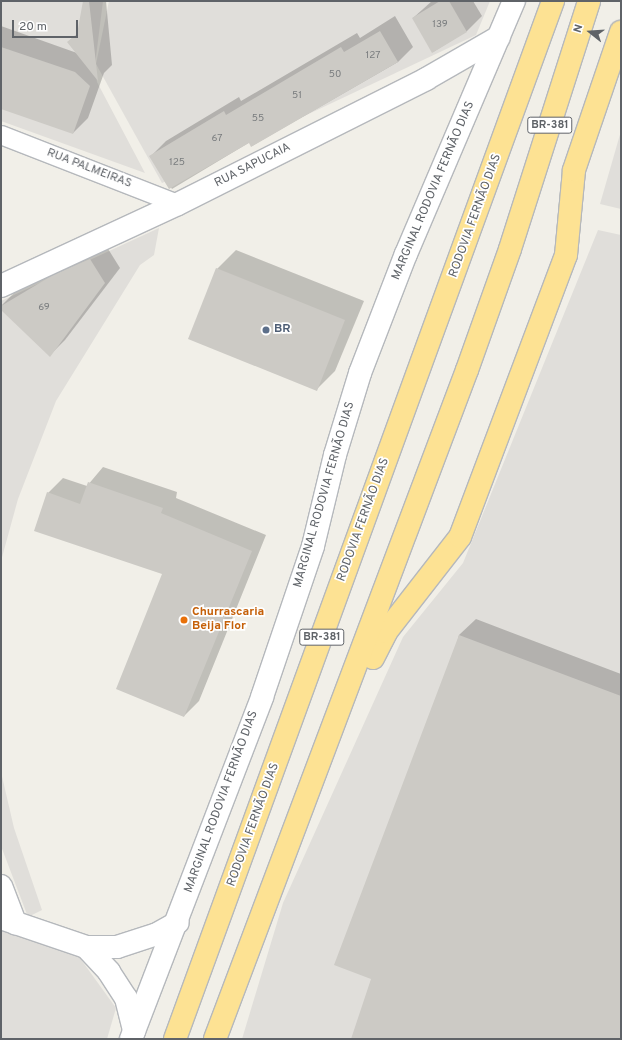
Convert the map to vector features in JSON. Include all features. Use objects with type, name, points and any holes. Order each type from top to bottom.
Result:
[{"type":"highway","name":"RODOVIA FERNÃO DIAS","points":[[175,1039],[553,1]]},
{"type":"highway","name":"BR-381","points":[[215,1039],[317,772],[488,312],[590,1]]},
{"type":"highway","name":"BR-381","points":[[317,772],[386,632],[460,537],[566,255],[574,170],[621,32]]},
{"type":"highway","points":[[223,1039],[234,990]]},
{"type":"main road","name":"MARGINAL RODOVIA FERNÃO DIAS","points":[[132,1035],[178,922],[262,697],[313,546],[334,455],[360,373],[406,254],[514,1]]},
{"type":"main road","name":"RUA SAPUCAIA","points":[[1,286],[178,204],[426,79],[499,37]]},
{"type":"main road","points":[[1,886],[8,920],[86,947],[117,947],[155,935],[178,922]]},
{"type":"main road","points":[[86,947],[109,972],[126,998],[132,1035]]},
{"type":"street","name":"RUA PALMEIRAS","points":[[1,135],[178,204]]},
{"type":"shaded area","points":[[1,1],[103,1],[95,65],[97,82],[145,173],[1,121]]},
{"type":"shaded area","points":[[109,1],[490,1],[476,35],[162,183],[96,64]]},
{"type":"shaded area","points":[[621,131],[621,209],[600,204]]},
{"type":"shaded area","points":[[159,228],[154,255],[140,265],[56,401],[18,499],[1,561],[1,301]]},
{"type":"shaded area","points":[[598,230],[621,235],[621,1039],[242,1039],[283,903],[403,637],[463,563]]},
{"type":"shaded area","points":[[1,772],[14,828],[42,910],[28,917],[1,846]]},
{"type":"shaded area","points":[[1,927],[77,954],[116,1008],[107,1039],[1,1039]]},
{"type":"building","points":[[83,1],[89,1],[98,81],[67,42],[77,34]]},
{"type":"building","points":[[440,1],[449,1],[467,32],[432,53],[412,18]]},
{"type":"building","points":[[380,31],[398,62],[251,147],[249,143],[169,189],[149,156],[224,111],[226,115],[341,47],[344,52]]},
{"type":"building","points":[[1,47],[75,72],[90,86],[73,134],[1,109]]},
{"type":"building","points":[[90,259],[105,283],[50,357],[1,310],[1,306],[53,275]]},
{"type":"building","name":"BR","points":[[216,268],[345,320],[317,391],[188,339]]},
{"type":"building","name":"Churrascaria Beija Flor","points":[[88,482],[163,508],[161,513],[252,551],[184,717],[116,689],[162,574],[34,531],[47,492],[80,504]]},
{"type":"building","points":[[459,635],[621,696],[621,1039],[351,1039],[371,979],[334,965]]},
{"type":"place","name":"BR","points":[[266,330]]},
{"type":"place","name":"Churrascaria Beija Flor","points":[[184,620]]}]
